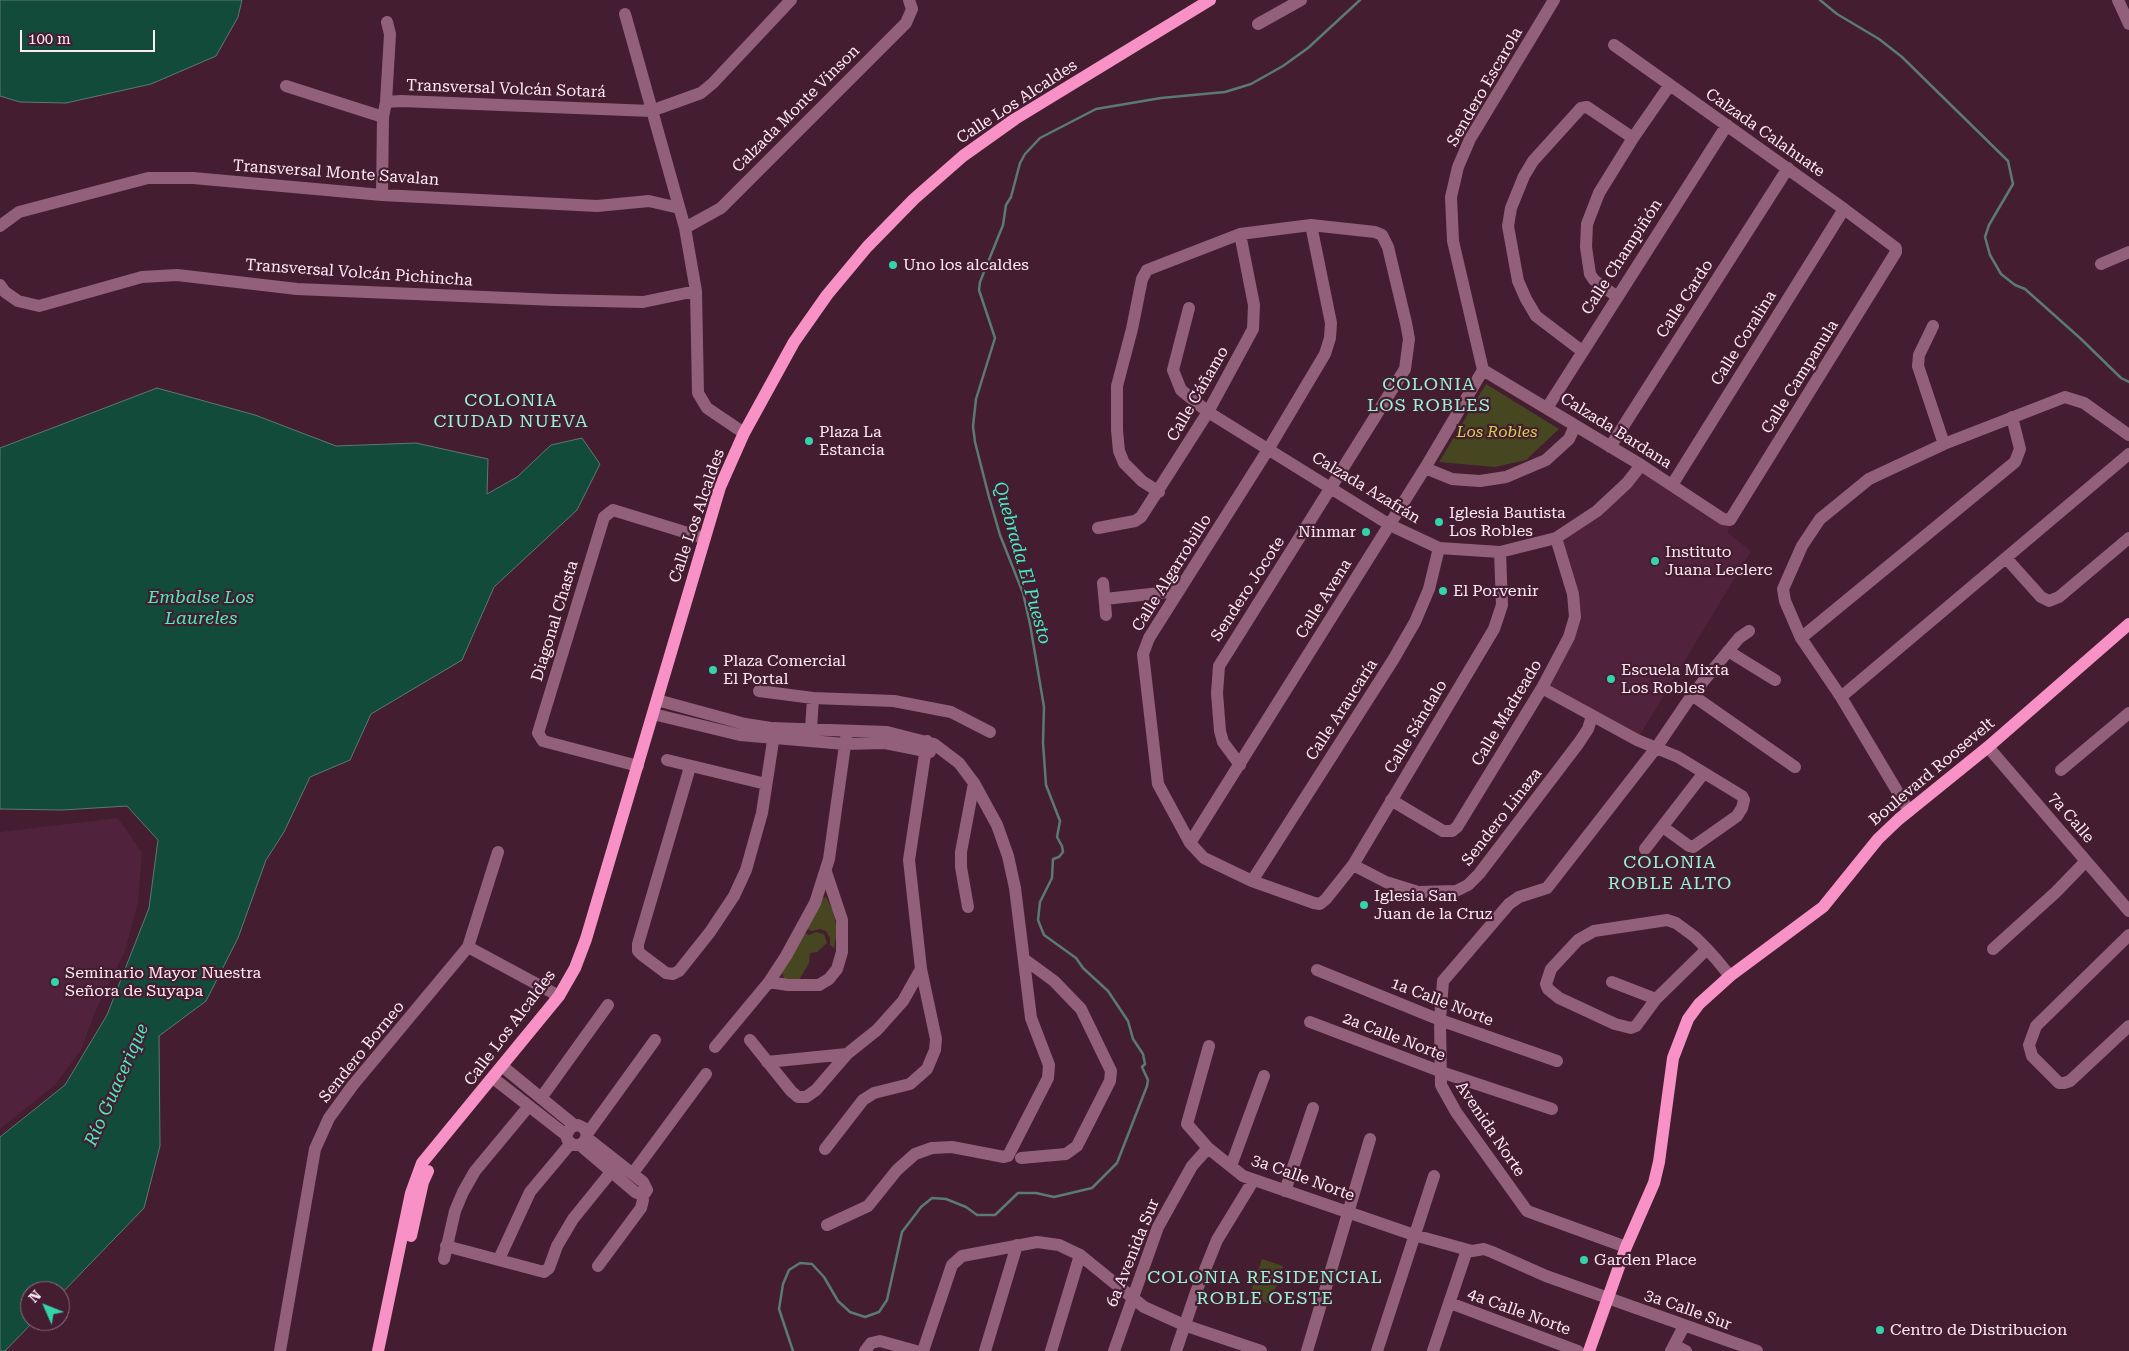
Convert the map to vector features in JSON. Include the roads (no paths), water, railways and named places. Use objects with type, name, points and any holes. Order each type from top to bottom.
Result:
[{"type":"main road","name":"Calle Los Alcaldes","points":[[378,1351],[414,1180],[433,1148],[445,1138],[559,996],[574,968],[586,939],[720,488],[744,432],[794,342],[827,295],[867,247],[914,199],[963,156],[1015,119],[1210,0]]},
{"type":"main road","name":"Boulevard Roosevelt","points":[[1589,1351],[1626,1247],[1654,1183],[1659,1162],[1669,1080],[1680,1038],[1688,1019],[1699,1004],[1730,976],[1823,907],[1878,839],[1909,811],[1988,747],[2129,624]]},
{"type":"main road","name":"Calle Los Alcaldes","points":[[386,1351],[423,1182],[440,1152],[445,1138]]},
{"type":"street","points":[[652,111],[700,93],[713,83],[791,0]]},
{"type":"street","name":"Calzada Monte Vinson","points":[[685,228],[721,208],[906,23],[912,9],[909,0]]},
{"type":"street","points":[[1258,24],[1301,0]]},
{"type":"street","name":"Sendero Escarola","points":[[1483,370],[1453,241],[1451,197],[1458,167],[1470,139],[1554,0]]},
{"type":"street","points":[[2118,0],[2129,24]]},
{"type":"street","points":[[624,14],[685,228],[696,291],[698,393],[707,408],[744,432]]},
{"type":"street","points":[[386,102],[390,34],[387,22]]},
{"type":"street","name":"Calzada Calahuate","points":[[1614,45],[1788,168],[1897,250]]},
{"type":"street","points":[[286,86],[383,117]]},
{"type":"street","points":[[1616,296],[1594,280],[1590,274],[1586,247],[1587,224],[1599,193],[1632,138],[1670,86]]},
{"type":"street","name":"Transversal Volcán Sotará","points":[[382,195],[383,117],[386,102],[652,111]]},
{"type":"street","points":[[1582,351],[1536,316],[1526,299],[1518,281],[1508,226],[1511,208],[1524,176],[1533,161],[1581,108],[1587,107],[1632,138]]},
{"type":"street","name":"Calle Champiñón","points":[[1547,408],[1616,296],[1726,125]]},
{"type":"street","name":"Calle Cardo","points":[[1610,447],[1788,168]]},
{"type":"street","name":"Transversal Monte Savalan","points":[[0,226],[19,212],[148,178],[193,178],[382,195],[598,206],[649,201],[679,208]]},
{"type":"street","name":"Calle Coralina","points":[[1672,485],[1844,209]]},
{"type":"street","points":[[1159,492],[1142,481],[1124,463],[1119,451],[1117,430],[1117,386],[1132,329],[1142,279],[1147,270],[1158,264],[1240,234],[1311,225]]},
{"type":"street","name":"Sendero Jocote","points":[[1240,765],[1223,742],[1220,731],[1217,693],[1219,666],[1406,369],[1409,340],[1386,240],[1375,232],[1311,225]]},
{"type":"street","name":"Calle Algarrobillo","points":[[1311,225],[1331,322],[1330,338],[1325,354],[1269,448],[1145,646],[1144,672],[1158,784],[1190,843],[1204,858],[1218,866],[1252,881],[1320,904]]},
{"type":"street","name":"Calle Cáñamo","points":[[1098,528],[1135,521],[1141,517],[1159,492],[1208,412],[1253,329],[1254,305],[1240,234]]},
{"type":"street","name":"Calle Campanula","points":[[1730,520],[1897,250]]},
{"type":"street","points":[[2101,264],[2129,252]]},
{"type":"street","name":"Transversal Volcán Pichincha","points":[[0,285],[5,292],[18,301],[39,306],[142,277],[177,275],[297,289],[555,300],[643,302],[696,291]]},
{"type":"street","name":"Calzada Azafrán","points":[[1189,308],[1173,370],[1174,377],[1181,390],[1208,412],[1333,487],[1390,525],[1439,548],[1500,552],[1556,538],[1597,511],[1627,483],[1641,465]]},
{"type":"street","points":[[1933,326],[1919,355],[1918,366],[1944,444]]},
{"type":"street","name":"Calzada Bardana","points":[[1483,370],[1641,465],[1722,519],[1730,520]]},
{"type":"street","name":"Calle Avena","points":[[1190,843],[1390,525],[1483,370]]},
{"type":"street","points":[[1909,811],[1841,697],[1801,638],[1785,601],[1783,590],[1802,546],[1820,518],[1869,478],[1944,444],[2065,397],[2084,403],[2129,435]]},
{"type":"street","points":[[1801,638],[2016,462],[2020,449],[2012,417]]},
{"type":"street","points":[[1425,468],[1452,479],[1480,481],[1506,477],[1546,460],[1569,438],[1575,426]]},
{"type":"street","points":[[1841,697],[2129,454]]},
{"type":"street","name":"Diagonal Chasta","points":[[638,766],[543,742],[538,733],[604,517],[613,510],[704,538]]},
{"type":"street","name":"Calle Madreado","points":[[1391,800],[1443,831],[1452,831],[1542,688],[1569,638],[1575,617],[1573,594],[1556,538]]},
{"type":"street","points":[[2006,558],[2041,597],[2049,601],[2059,597],[2129,538]]},
{"type":"street","name":"Calle Araucaría","points":[[1252,881],[1411,630],[1429,589],[1439,548]]},
{"type":"street","name":"Calle Sándalo","points":[[1320,904],[1353,865],[1494,629],[1502,604],[1500,552]]},
{"type":"street","points":[[1103,583],[1106,615]]},
{"type":"street","points":[[1105,599],[1178,591]]},
{"type":"street","name":"Avenida Norte","points":[[1626,1247],[1527,1211],[1445,1095],[1441,1085],[1440,1020],[1442,989],[1447,974],[1513,900],[1547,888],[1658,746],[1692,696],[1728,651],[1749,631]]},
{"type":"street","points":[[1728,651],[1775,680]]},
{"type":"street","points":[[1542,688],[1592,716],[1658,746],[1742,796],[1744,800],[1737,816],[1693,847],[1663,828]]},
{"type":"street","points":[[759,691],[813,698],[894,701],[951,712],[990,732]]},
{"type":"street","points":[[1692,696],[1794,767]]},
{"type":"street","points":[[811,729],[813,698]]},
{"type":"street","points":[[657,700],[745,724],[774,734],[811,729],[846,738]]},
{"type":"street","points":[[2061,770],[2129,713]]},
{"type":"street","points":[[653,714],[740,735],[774,734],[846,738],[932,748],[959,763],[974,783],[997,824],[1008,856],[1015,888],[1031,1018],[1049,1071],[1011,1152],[1004,1157],[952,1147],[932,1148],[915,1154],[897,1170],[868,1206],[827,1225]]},
{"type":"street","name":"Sendero Linaza","points":[[1353,865],[1386,882],[1418,892],[1456,891],[1468,885],[1489,862],[1578,744],[1588,729],[1592,716]]},
{"type":"street","points":[[690,767],[638,944],[638,951],[642,955],[666,973],[673,974],[679,970],[710,932],[734,896],[746,870],[762,813],[774,734]]},
{"type":"street","points":[[714,1047],[769,982],[805,922],[826,872],[846,738]]},
{"type":"street","name":"7a Calle","points":[[1988,747],[2129,911]]},
{"type":"street","points":[[825,1149],[863,1100],[874,1093],[910,1084],[927,1069],[935,1050],[936,1039],[921,969],[909,860],[922,784],[932,748]]},
{"type":"street","points":[[666,760],[766,784]]},
{"type":"street","points":[[1645,849],[1704,774]]},
{"type":"street","points":[[968,907],[961,867],[961,852],[974,783]]},
{"type":"street","points":[[498,852],[468,947],[559,996]]},
{"type":"street","points":[[1993,949],[2056,892],[2086,861]]},
{"type":"street","points":[[769,982],[788,985],[819,984],[829,979],[837,969],[842,952],[842,920],[826,872]]},
{"type":"street","points":[[1707,950],[1656,999],[1636,1026],[1630,1028],[1615,1024],[1559,998],[1548,989],[1546,984],[1551,969],[1578,940],[1594,931],[1667,920],[1676,923],[1707,950],[1730,976]]},
{"type":"street","points":[[2129,935],[2036,1026],[2029,1045],[2032,1056],[2059,1083],[2064,1083],[2070,1081],[2129,1026]]},
{"type":"street","name":"Sendero Borneo","points":[[280,1351],[315,1149],[330,1118],[353,1085],[468,947]]},
{"type":"street","points":[[1021,1158],[1066,1154],[1077,1146],[1110,1081],[1111,1071],[1081,1009],[1054,981],[1024,959]]},
{"type":"street","points":[[750,1040],[791,1091],[798,1097],[806,1097],[816,1090],[848,1054],[877,1030],[903,1001],[921,969]]},
{"type":"street","name":"1a Calle Norte","points":[[1317,970],[1440,1020],[1557,1061]]},
{"type":"street","points":[[1612,982],[1656,999]]},
{"type":"street","points":[[541,1098],[608,1006]]},
{"type":"street","name":"2a Calle Norte","points":[[1310,1022],[1441,1072],[1552,1109]]},
{"type":"street","points":[[499,1259],[530,1192],[655,1040]]},
{"type":"street","name":"3a Calle Norte","points":[[1209,1046],[1187,1124],[1208,1148],[1253,1181],[1414,1235],[1470,1251],[1479,1257],[1512,1266],[1521,1266],[1607,1298]]},
{"type":"street","points":[[767,1062],[848,1054]]},
{"type":"street","points":[[502,1066],[541,1098],[611,1172],[642,1195],[641,1208],[598,1266]]},
{"type":"street","points":[[633,1173],[706,1074]]},
{"type":"street","points":[[1231,1166],[1264,1076]]},
{"type":"street","points":[[493,1078],[529,1106],[633,1173],[646,1187],[647,1190],[642,1195]]},
{"type":"street","points":[[529,1106],[475,1171],[455,1211],[445,1252],[499,1259],[544,1272],[548,1268],[557,1246],[573,1219],[611,1172]]},
{"type":"street","points":[[1285,1191],[1313,1108]]},
{"type":"street","points":[[1307,1351],[1370,1139]]},
{"type":"street","name":"6a Avenida Sur","points":[[1114,1351],[1131,1298],[1158,1227],[1192,1166],[1208,1148]]},
{"type":"street","points":[[1377,1351],[1434,1176]]},
{"type":"street","points":[[1176,1351],[1184,1325],[1217,1240],[1253,1181]]},
{"type":"street","points":[[923,1351],[952,1265],[962,1256],[1017,1244],[1037,1242],[1059,1245],[1080,1255],[1144,1307],[1238,1348],[1261,1351]]},
{"type":"street","points":[[985,1351],[1017,1244]]},
{"type":"street","points":[[1432,1351],[1470,1251]]},
{"type":"street","points":[[1051,1351],[1080,1255]]},
{"type":"street","name":"3a Calle Sur","points":[[1607,1298],[1758,1351]]},
{"type":"street","name":"4a Calle Norte","points":[[1450,1303],[1578,1351]]},
{"type":"street","points":[[1677,1349],[1684,1326]]},
{"type":"street","points":[[865,1351],[871,1343],[880,1341],[916,1351]]},
{"type":"water","points":[[0,0],[242,0],[238,17],[216,56],[151,84],[66,103],[20,102],[0,96]]},
{"type":"water","name":"Embalse Los Laureles","points":[[157,388],[255,415],[336,446],[416,443],[488,459],[487,494],[517,477],[551,445],[582,438],[600,464],[577,510],[494,587],[462,660],[371,714],[350,760],[310,777],[284,832],[266,860],[238,938],[206,1001],[159,1036],[160,1146],[144,1208],[70,1285],[70,1281],[20,1281],[20,1331],[24,1331],[5,1351],[0,1351],[0,1137],[65,1085],[107,1015],[149,908],[158,840],[127,806],[62,810],[0,809],[0,448]]},
{"type":"waterway","name":"Quebrada El Puesto","points":[[793,1351],[779,1309],[783,1284],[789,1270],[800,1263],[812,1264],[824,1277],[838,1301],[850,1312],[865,1317],[879,1312],[887,1300],[902,1232],[921,1207],[932,1198],[946,1199],[966,1207],[977,1215],[995,1215],[1018,1193],[1036,1193],[1054,1197],[1092,1188],[1117,1163],[1147,1086],[1148,1080],[1142,1067],[1145,1064],[1143,1054],[1133,1039],[1128,1021],[1108,991],[1083,968],[1076,958],[1044,935],[1038,920],[1040,902],[1052,878],[1053,859],[1059,857],[1063,852],[1057,837],[1060,821],[1046,785],[1043,743],[1044,707],[1030,624],[1023,593],[1000,535],[989,497],[975,442],[973,426],[976,399],[995,338],[979,290],[980,282],[1003,225],[1006,205],[1011,197],[1020,163],[1025,154],[1040,138],[1096,109],[1161,98],[1225,92],[1251,84],[1283,66],[1308,48],[1360,0]]},
{"type":"waterway","points":[[1820,0],[1837,14],[1879,39],[1902,57],[2008,161],[2013,184],[1989,225],[1985,237],[1990,255],[2001,274],[2015,285],[2025,289],[2121,378],[2129,382]]},
{"type":"place","name":"Uno los alcaldes","points":[[893,265]]},
{"type":"place","name":"Plaza La Estancia","points":[[809,441]]},
{"type":"place","name":"Iglesia Bautista Los Robles","points":[[1439,522]]},
{"type":"place","name":"Ninmar","points":[[1366,532]]},
{"type":"place","name":"Instituto Juana Leclerc","points":[[1655,561]]},
{"type":"place","name":"El Porvenir","points":[[1443,591]]},
{"type":"place","name":"Plaza Comercial El Portal","points":[[713,670]]},
{"type":"place","name":"Escuela Mixta Los Robles","points":[[1611,679]]},
{"type":"place","name":"Iglesia San Juan de la Cruz","points":[[1364,905]]},
{"type":"place","name":"Seminario Mayor Nuestra Señora de Suyapa","points":[[55,982]]},
{"type":"place","name":"Garden Place","points":[[1584,1260]]},
{"type":"place","name":"Centro de Distribucion","points":[[1880,1330]]},
{"type":"district","name":"COLONIA LOS ROBLES","points":[[1429,395]]},
{"type":"district","name":"COLONIA CIUDAD NUEVA","points":[[511,411]]},
{"type":"district","name":"COLONIA ROBLE ALTO","points":[[1670,873]]},
{"type":"district","name":"COLONIA RESIDENCIAL ROBLE OESTE","points":[[1265,1288]]},
{"type":"park label","name":"Los Robles","points":[[1497,432]]},
{"type":"water label","name":"Río Guacerique","points":[[117,1085]]}]
